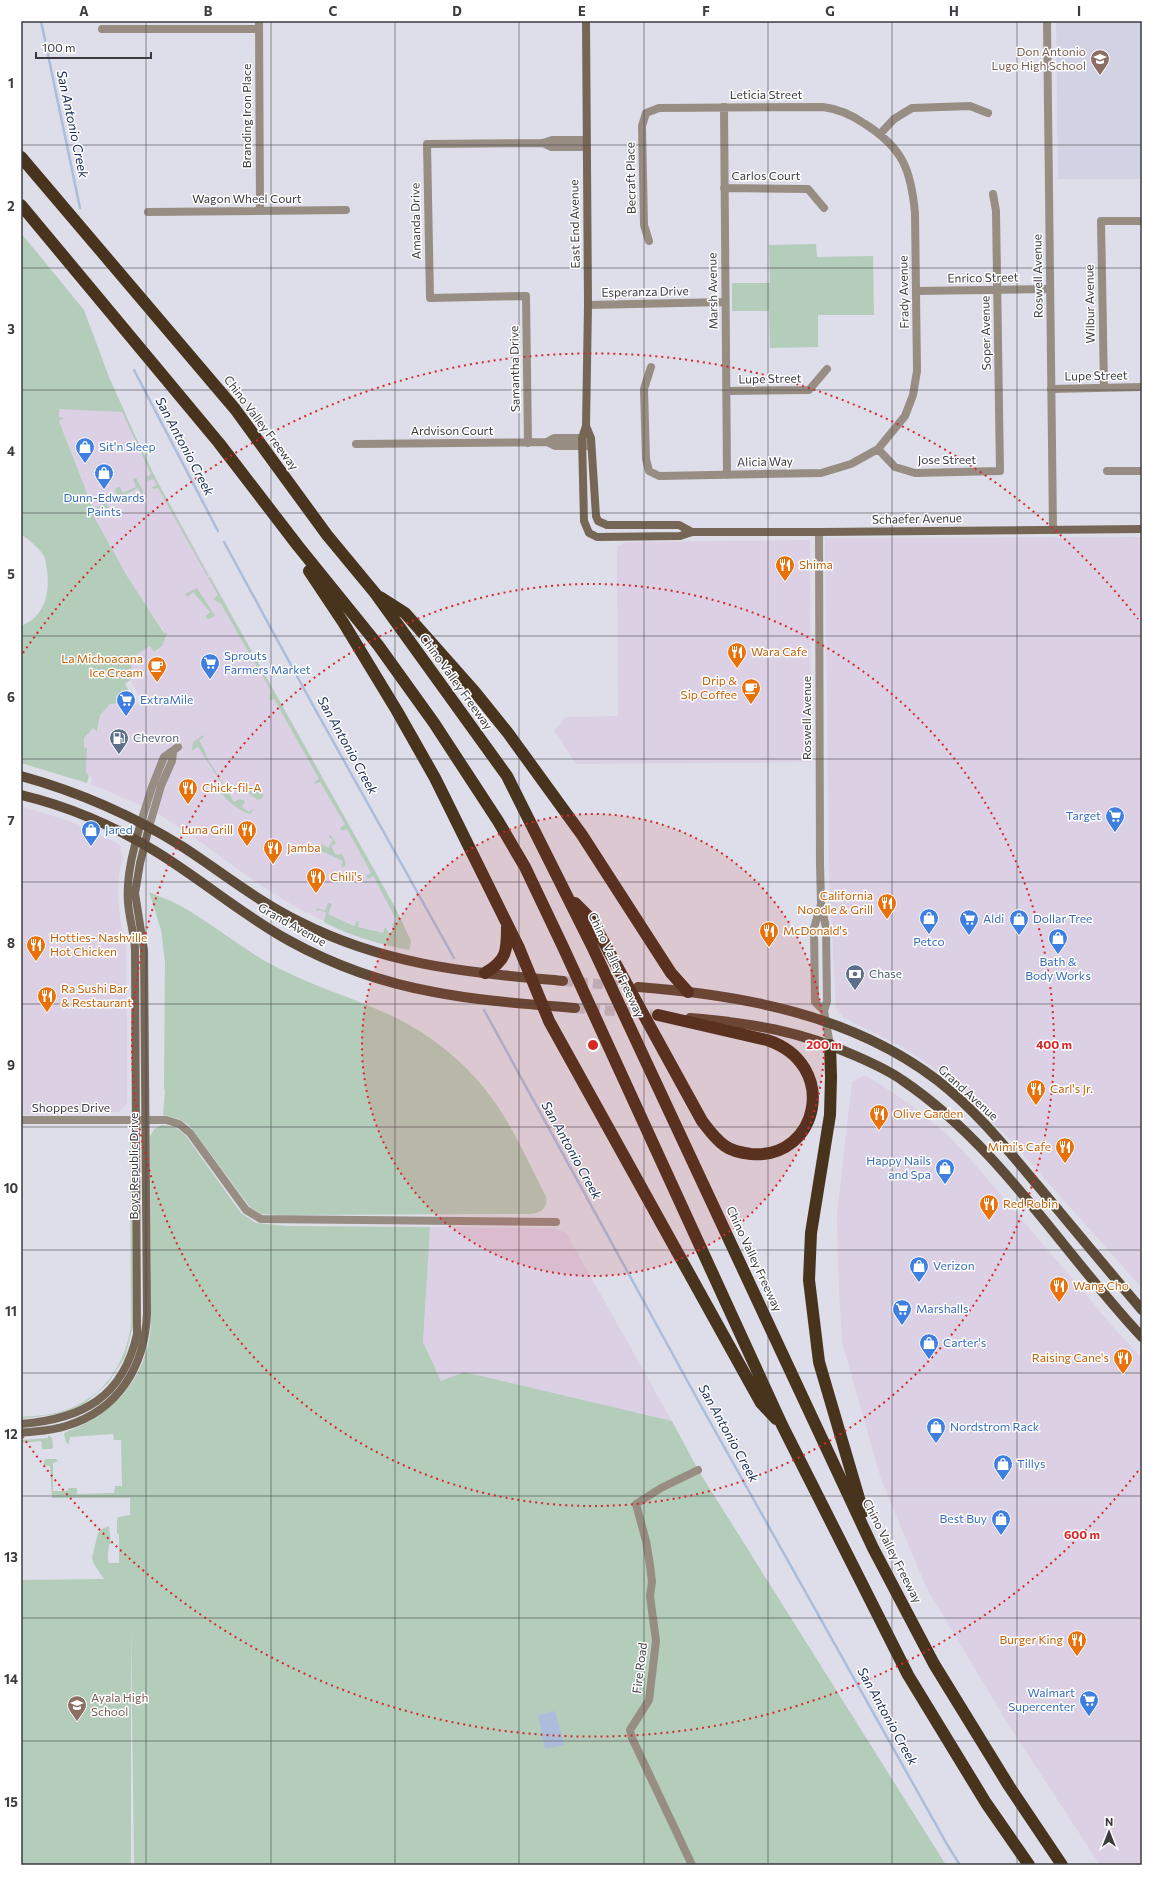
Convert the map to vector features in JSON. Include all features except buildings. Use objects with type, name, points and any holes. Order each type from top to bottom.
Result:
[{"type":"highway","name":"Chino Valley Freeway","points":[[21,157],[235,409],[327,535],[374,593],[507,776],[592,946],[873,1548],[934,1664],[1009,1786],[1062,1865]]},
{"type":"highway","points":[[21,205],[218,443],[298,546],[378,645],[434,724],[498,821],[517,854],[564,949],[782,1425],[908,1675],[986,1803],[1029,1865]]},
{"type":"highway","points":[[298,546],[303,563],[343,622],[397,711],[435,778],[507,924],[548,1021],[761,1403],[782,1425]]},
{"type":"highway","points":[[374,593],[405,612],[475,692],[508,733],[590,847],[671,973],[688,992]]},
{"type":"highway","points":[[568,896],[591,919],[702,1121],[714,1137],[726,1147],[741,1153],[771,1153],[791,1143],[804,1129],[811,1114],[813,1095],[809,1074],[802,1063],[789,1051],[780,1045],[766,1040],[655,1015]]},
{"type":"highway","points":[[485,973],[499,964],[505,956],[507,948],[507,924]]},
{"type":"highway","points":[[830,1045],[830,1115],[811,1233],[809,1280],[820,1362],[873,1548]]},
{"type":"main road","name":"East End Avenue","points":[[586,21],[588,305],[586,426],[582,442],[584,521],[586,528]]},
{"type":"main road","name":"East End Avenue","points":[[586,426],[591,442],[596,516],[598,522]]},
{"type":"main road","name":"Schaefer Avenue","points":[[598,522],[607,525],[679,525],[692,532]]},
{"type":"main road","name":"Schaefer Avenue","points":[[586,528],[589,533],[597,537],[680,536],[692,532],[1142,529]]},
{"type":"main road","name":"Grand Avenue","points":[[21,776],[81,795],[145,824],[193,854],[255,898],[299,922],[331,937],[393,958],[434,967],[563,981]]},
{"type":"main road","name":"Grand Avenue","points":[[21,795],[80,814],[140,843],[171,861],[260,924],[308,950],[379,978],[414,988],[450,995],[575,1008]]},
{"type":"main road","name":"Boys Republic Drive","points":[[21,1424],[61,1419],[90,1406],[103,1397],[114,1384],[130,1358],[138,1323],[144,947],[135,893],[140,843],[145,824]]},
{"type":"main road","name":"Grand Avenue","points":[[638,987],[688,992],[768,1004],[825,1017],[903,1057],[927,1072],[960,1099],[1002,1143],[1142,1310]]},
{"type":"main road","points":[[655,1015],[768,1027],[796,1034],[830,1045],[873,1064],[901,1079],[950,1118],[1003,1171],[1142,1337]]},
{"type":"main road","name":"Boys Republic Drive","points":[[21,1433],[62,1428],[92,1415],[111,1401],[122,1389],[133,1372],[140,1357],[144,1342],[147,1318],[141,1120]]},
{"type":"street","name":"Roswell Avenue","points":[[1046,21],[1053,530]]},
{"type":"street","points":[[102,29],[259,25]]},
{"type":"street","name":"Branding Iron Place","points":[[259,25],[260,211]]},
{"type":"street","points":[[880,134],[894,119],[912,108],[970,106],[988,113]]},
{"type":"street","name":"Marsh Avenue","points":[[724,107],[727,475]]},
{"type":"street","name":"Leticia Street","points":[[646,113],[659,108],[823,107],[836,109],[851,114],[880,134]]},
{"type":"street","name":"Becraft Place","points":[[646,113],[642,126],[644,225],[649,241]]},
{"type":"street","name":"Frady Avenue","points":[[878,449],[904,416],[913,395],[917,371],[915,213],[913,191],[906,168],[896,149],[880,134]]},
{"type":"street","name":"Amanda Drive","points":[[526,296],[430,298],[427,144],[543,143],[552,140],[586,144]]},
{"type":"street","name":"Carlos Court","points":[[724,188],[808,189],[824,208]]},
{"type":"street","name":"Soper Avenue","points":[[992,194],[996,211],[1000,471]]},
{"type":"street","name":"Wagon Wheel Court","points":[[148,212],[346,210]]},
{"type":"street","name":"Wilbur Avenue","points":[[1104,387],[1101,221],[1142,220]]},
{"type":"street","name":"Enrico Street","points":[[916,291],[1050,289]]},
{"type":"street","name":"Samantha Drive","points":[[526,296],[528,443]]},
{"type":"street","name":"Esperanza Drive","points":[[588,305],[725,302]]},
{"type":"street","name":"Alicia Way","points":[[652,367],[644,389],[646,459],[649,471],[659,476],[821,473],[851,464],[878,449]]},
{"type":"street","name":"Lupe Street","points":[[726,392],[810,390],[828,369]]},
{"type":"street","name":"Lupe Street","points":[[1051,389],[1142,387]]},
{"type":"street","name":"Ardvison Court","points":[[356,444],[528,443],[547,442],[554,438],[591,442]]},
{"type":"street","name":"Jose Street","points":[[878,449],[896,467],[916,473],[1000,471]]},
{"type":"street","points":[[1108,470],[1142,471]]},
{"type":"street","name":"Roswell Avenue","points":[[819,532],[821,903],[826,928],[827,1002],[825,1017],[830,1045]]},
{"type":"street","points":[[145,824],[176,749]]},
{"type":"street","name":"Roswell Avenue","points":[[821,903],[814,928],[815,1002],[825,1017]]},
{"type":"street","name":"Shoppes Drive","points":[[21,1120],[171,1121],[186,1129],[246,1210],[261,1219],[556,1222]]},
{"type":"street","name":"Fire Road","points":[[692,1865],[632,1738],[630,1730],[649,1700],[656,1641],[650,1596],[652,1582],[650,1564],[636,1504],[661,1488],[698,1470]]},
{"type":"shaded area","name":"Don Antonio Lugo High School","points":[[1056,21],[1142,21],[1142,179],[1058,179]]},
{"type":"shaded area","points":[[51,403],[121,407],[156,479],[396,909],[411,941],[409,950],[381,944],[348,933],[294,906],[253,880],[195,838],[154,811],[91,784],[92,779],[86,771],[87,748],[84,748],[84,738],[93,728],[96,732],[99,729],[100,715],[110,704],[140,703],[141,700],[129,677],[132,666],[128,660],[150,646],[156,651],[158,650],[162,646],[165,633],[127,576],[89,510]]},
{"type":"shaded area","points":[[1142,537],[1142,1288],[1009,1139],[971,1100],[931,1066],[902,1047],[844,1018],[836,1009],[829,877],[825,538]]},
{"type":"shaded area","points":[[810,540],[811,762],[576,764],[554,730],[563,722],[564,717],[618,716],[617,547],[626,542]]},
{"type":"shaded area","points":[[21,806],[72,822],[119,844],[123,857],[119,876],[118,892],[120,919],[126,946],[127,1103],[119,1112],[21,1115]]},
{"type":"shaded area","points":[[865,1075],[907,1102],[947,1134],[973,1162],[1114,1328],[1142,1358],[1142,1865],[1100,1865],[1006,1721],[926,1587],[881,1479],[842,1342],[838,1270],[837,1213],[852,1082]]},
{"type":"shaded area","points":[[430,1227],[553,1228],[566,1233],[672,1421],[464,1372],[441,1381],[423,1342]]},
{"type":"green space","points":[[21,233],[84,310],[109,377],[138,442],[156,479],[208,575],[207,576],[158,488],[153,489],[152,487],[157,485],[153,479],[148,481],[146,477],[151,474],[122,412],[59,409],[59,417],[64,418],[59,421],[92,506],[90,507],[91,510],[106,503],[111,512],[106,515],[104,513],[95,517],[93,515],[127,576],[164,633],[167,633],[162,646],[154,652],[150,646],[128,660],[132,666],[129,674],[130,680],[125,684],[136,703],[110,704],[100,715],[97,732],[93,728],[84,738],[84,747],[87,748],[86,771],[89,776],[87,783],[21,763],[21,626],[36,617],[41,610],[48,587],[48,579],[45,559],[41,551],[21,534]]},
{"type":"green space","points":[[816,244],[817,257],[873,256],[874,315],[818,315],[818,347],[770,348],[769,311],[732,311],[732,283],[770,283],[769,245]]},
{"type":"green space","points":[[136,478],[143,493],[141,494],[138,488],[124,495],[125,498],[118,498],[115,490],[116,488],[120,487],[123,493],[136,487],[133,479]]},
{"type":"green space","points":[[210,577],[396,909],[411,941],[409,950],[376,942],[334,927],[324,922],[326,913],[320,910],[316,911],[317,908],[325,911],[328,903],[332,904],[328,914],[354,926],[357,921],[359,921],[358,927],[383,933],[385,927],[389,933],[394,930],[392,924],[397,921],[373,876],[368,879],[366,876],[371,873],[347,829],[342,831],[340,828],[345,824],[320,782],[315,784],[314,782],[319,779],[274,699],[269,700],[271,691],[221,604],[213,599],[218,595],[208,578]]},
{"type":"green space","points":[[197,588],[215,616],[209,619],[206,618],[210,612],[193,592],[188,597],[185,594]]},
{"type":"green space","points":[[203,735],[204,737],[199,740],[206,753],[206,756],[234,802],[240,799],[245,801],[242,807],[249,812],[254,808],[250,814],[228,801],[219,790],[224,787],[198,747],[192,751],[193,742]]},
{"type":"green space","points":[[251,787],[255,793],[260,790],[263,793],[263,798],[258,800],[245,791]]},
{"type":"green space","points":[[330,834],[336,843],[331,846],[336,855],[342,854],[346,863],[344,867],[341,866],[343,861],[321,851],[319,855],[316,854],[322,844],[328,848],[333,840],[329,837]]},
{"type":"green space","points":[[149,892],[176,903],[192,912],[263,960],[276,967],[390,1015],[420,1031],[448,1052],[473,1075],[502,1112],[522,1148],[546,1197],[546,1204],[542,1210],[537,1213],[530,1214],[279,1215],[261,1214],[250,1207],[190,1126],[179,1119],[163,1115],[165,1091],[165,962],[161,930]]},
{"type":"green space","points":[[162,1125],[175,1127],[186,1136],[241,1213],[256,1223],[287,1226],[430,1227],[423,1342],[441,1381],[464,1372],[672,1421],[698,1470],[946,1865],[134,1865],[131,1624],[131,1865],[21,1865],[21,1580],[104,1579],[94,1564],[92,1558],[98,1533],[102,1529],[109,1526],[111,1544],[109,1544],[108,1560],[109,1563],[119,1563],[119,1534],[117,1533],[117,1520],[118,1517],[130,1515],[130,1498],[52,1498],[50,1466],[44,1465],[44,1461],[46,1459],[56,1459],[58,1461],[53,1463],[53,1491],[67,1491],[69,1488],[77,1488],[77,1494],[114,1493],[115,1486],[122,1486],[121,1440],[114,1440],[113,1434],[70,1437],[69,1444],[66,1442],[64,1434],[84,1424],[113,1405],[135,1378],[148,1345],[151,1326],[150,1137],[154,1129]]},
{"type":"green space","points":[[130,1138],[132,1138],[133,1326],[125,1357],[108,1383],[84,1404],[63,1413],[21,1419],[21,1417],[61,1412],[91,1397],[111,1377],[124,1352],[131,1325]]},
{"type":"green space","points":[[48,1435],[52,1438],[52,1449],[42,1449],[41,1441],[21,1443],[21,1440],[48,1438]]},
{"type":"water","points":[[555,1711],[564,1745],[545,1749],[538,1715]]},
{"type":"waterway","name":"San Antonio Creek","points":[[41,21],[80,208]]},
{"type":"waterway","name":"San Antonio Creek","points":[[134,370],[218,531]]},
{"type":"waterway","name":"San Antonio Creek","points":[[224,542],[454,958]]},
{"type":"waterway","name":"San Antonio Creek","points":[[484,1010],[700,1404],[960,1865]]},
{"type":"tunnel","points":[[563,981],[634,987]]},
{"type":"tunnel","points":[[575,1008],[652,1014]]},
{"type":"place","name":"Don Antonio Lugo High School","points":[[1100,76]]},
{"type":"place","name":"Sit'n Sleep","points":[[85,464]]},
{"type":"place","name":"Dunn-Edwards Paints","points":[[104,490]]},
{"type":"place","name":"Shima","points":[[785,582]]},
{"type":"place","name":"Wara Cafe","points":[[737,669]]},
{"type":"place","name":"Sprouts Farmers Market","points":[[210,680]]},
{"type":"place","name":"La Michoacana Ice Cream","points":[[157,683]]},
{"type":"place","name":"Drip & Sip Coffee","points":[[751,705]]},
{"type":"place","name":"ExtraMile","points":[[126,717]]},
{"type":"place","name":"Chevron","points":[[119,755]]},
{"type":"place","name":"Chick-fil-A","points":[[188,805]]},
{"type":"place","name":"Target","points":[[1115,833]]},
{"type":"place","name":"Jared","points":[[91,847]]},
{"type":"place","name":"Luna Grill","points":[[247,847]]},
{"type":"place","name":"Jamba","points":[[273,865]]},
{"type":"place","name":"Chili's","points":[[316,894]]},
{"type":"place","name":"California Noodle & Grill","points":[[887,920]]},
{"type":"place","name":"Petco","points":[[929,935]]},
{"type":"place","name":"Aldi","points":[[969,936]]},
{"type":"place","name":"Dollar Tree","points":[[1019,936]]},
{"type":"place","name":"McDonald's","points":[[769,948]]},
{"type":"place","name":"Bath & Body Works","points":[[1058,955]]},
{"type":"place","name":"Hotties- Nashville Hot Chicken","points":[[36,962]]},
{"type":"place","name":"Chase","points":[[855,991]]},
{"type":"place","name":"Ra Sushi Bar & Restaurant","points":[[47,1013]]},
{"type":"place","name":"Carl's Jr.","points":[[1036,1106]]},
{"type":"place","name":"Olive Garden","points":[[879,1131]]},
{"type":"place","name":"Mimi's Cafe","points":[[1065,1164]]},
{"type":"place","name":"Happy Nails and Spa","points":[[945,1185]]},
{"type":"place","name":"Red Robin","points":[[989,1221]]},
{"type":"place","name":"Verizon","points":[[919,1283]]},
{"type":"place","name":"Wang Cho","points":[[1059,1303]]},
{"type":"place","name":"Marshalls","points":[[902,1326]]},
{"type":"place","name":"Carter's","points":[[929,1360]]},
{"type":"place","name":"Raising Cane's","points":[[1123,1375]]},
{"type":"place","name":"Nordstrom Rack","points":[[936,1444]]},
{"type":"place","name":"Tillys","points":[[1003,1481]]},
{"type":"place","name":"Best Buy","points":[[1001,1536]]},
{"type":"place","name":"Burger King","points":[[1077,1657]]},
{"type":"place","name":"Walmart Supercenter","points":[[1089,1717]]},
{"type":"place","name":"Ayala High School","points":[[77,1722]]}]
